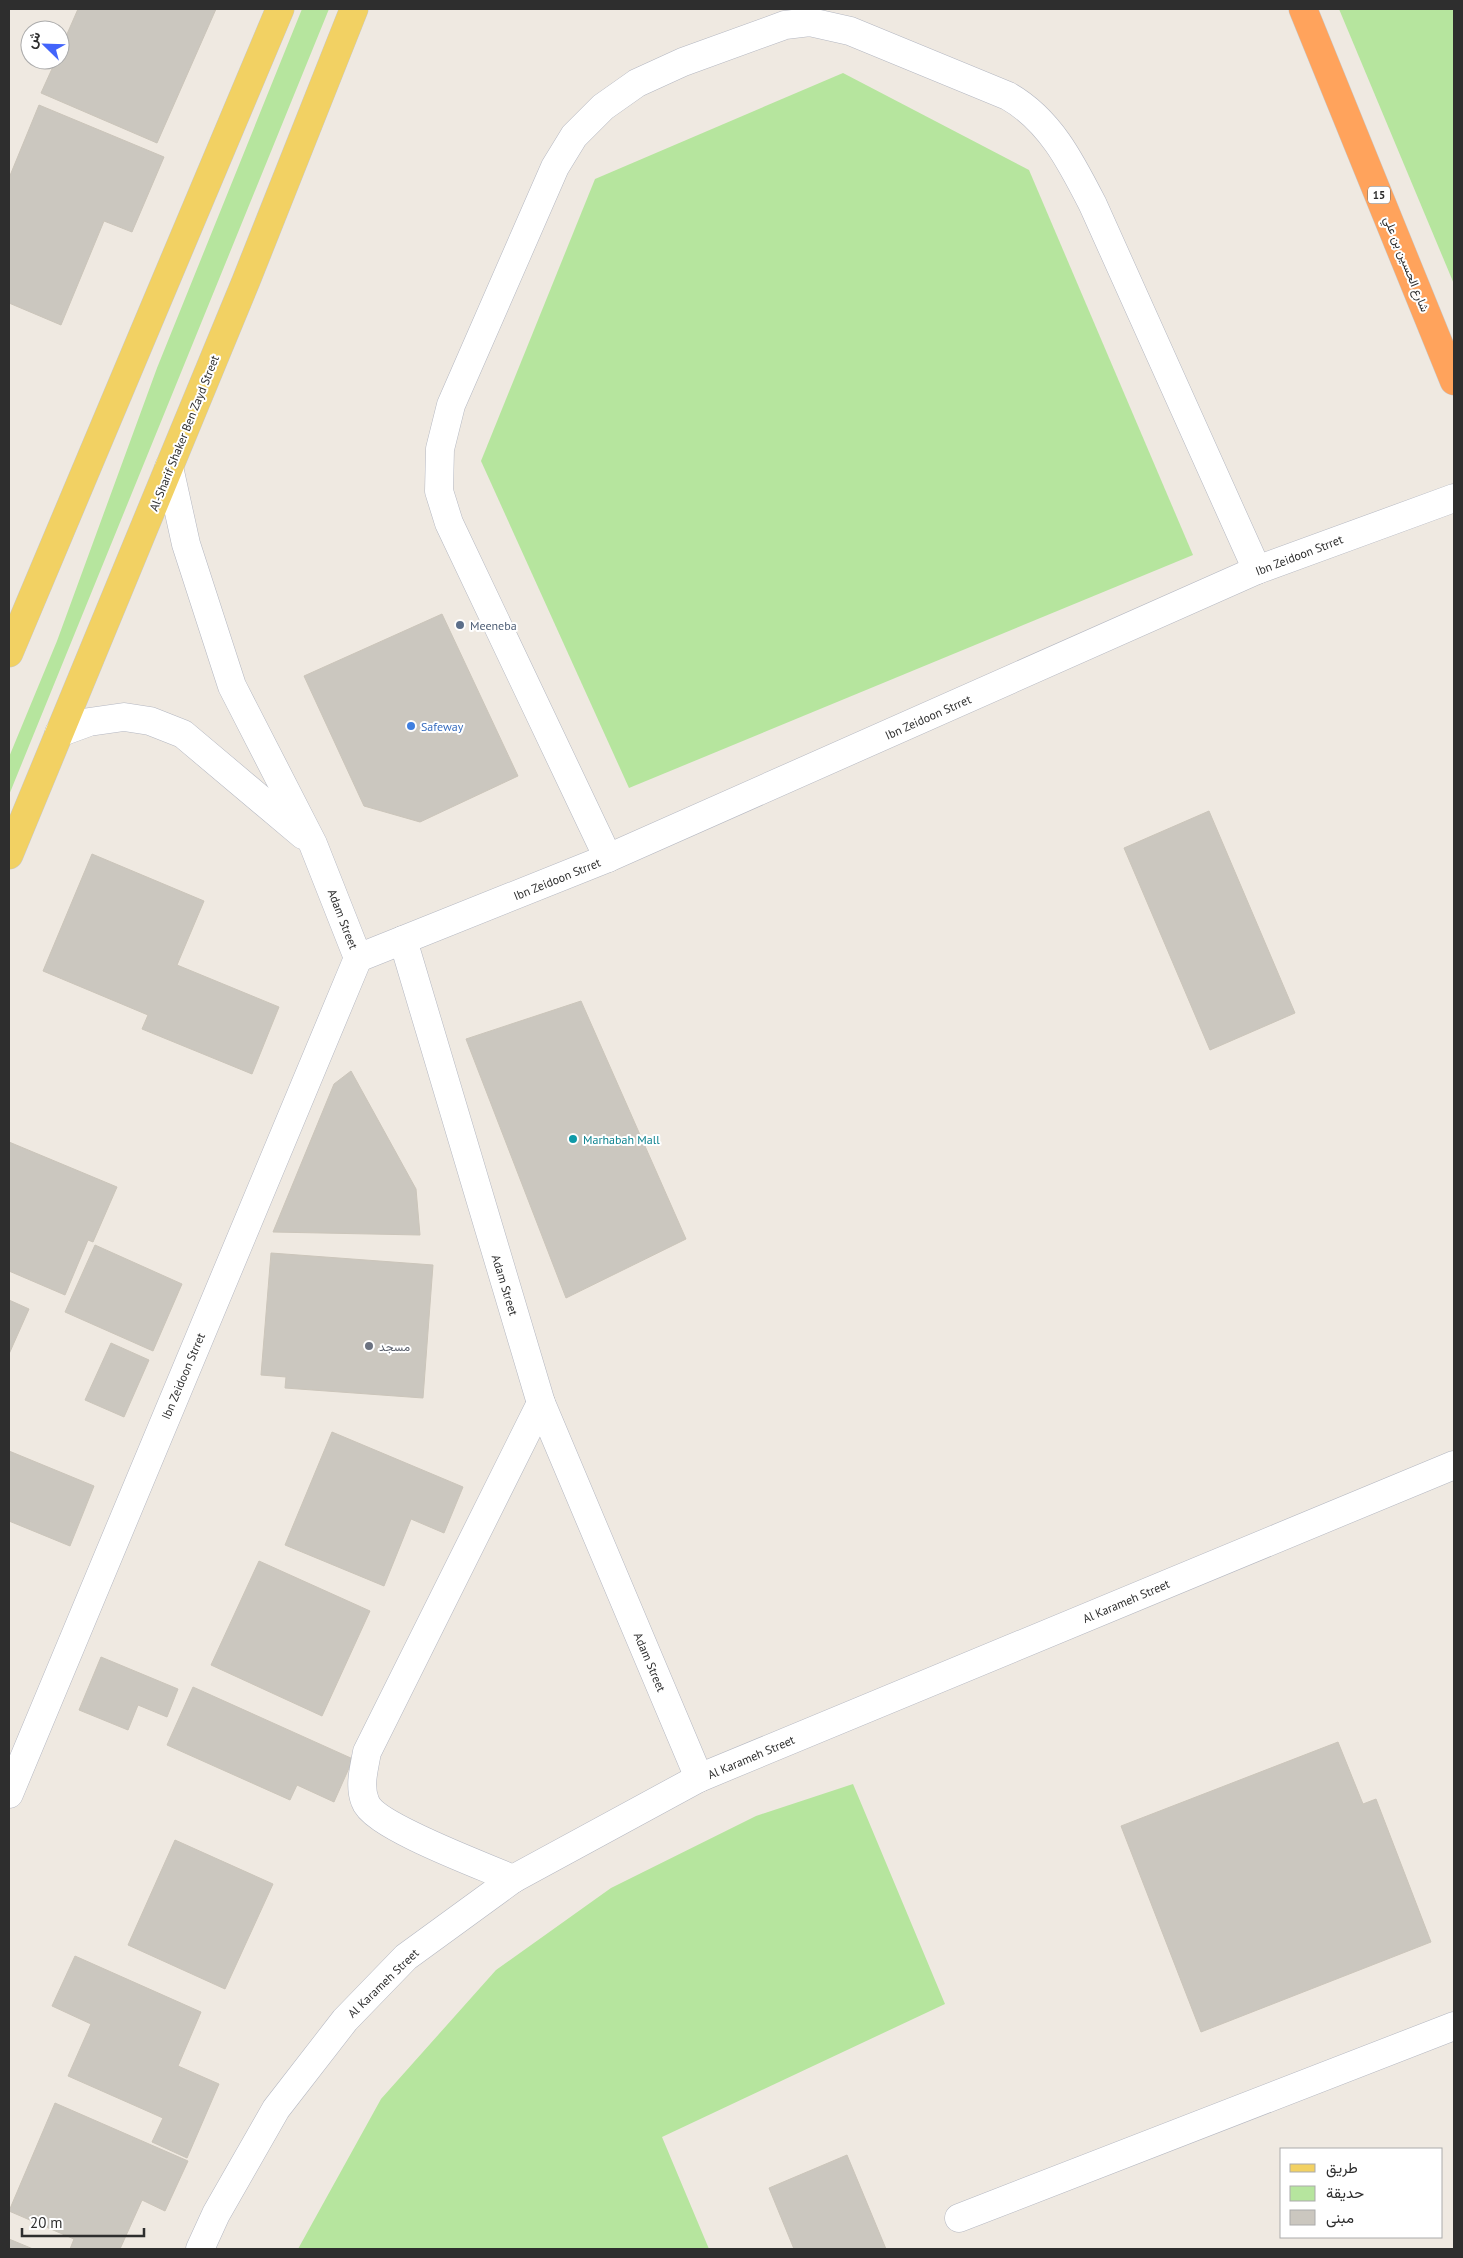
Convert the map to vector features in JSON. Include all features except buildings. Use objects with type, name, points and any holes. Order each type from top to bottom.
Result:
[{"type":"highway","name":"شارع الحسين بن علي","points":[[1302,9],[1454,381]]},
{"type":"main road","points":[[9,653],[280,9]]},
{"type":"main road","name":"Al-Sharif Shaker Ben Zayd Street","points":[[9,854],[334,63],[354,9]]},
{"type":"main road","points":[[334,63],[361,9]]},
{"type":"street","points":[[608,858],[449,523],[439,491],[440,449],[451,404],[555,167],[574,136],[602,107],[637,83],[762,32],[785,25],[810,22],[850,31],[1008,96],[1027,106],[1046,127],[1069,158],[1093,205],[1257,570]]},
{"type":"street","name":"Adam Street","points":[[169,467],[186,544],[232,686],[313,844],[358,958],[403,940],[541,1403],[699,1778]]},
{"type":"street","name":"Ibn Zeidoon Strret","points":[[403,940],[608,858],[1257,570],[1454,498]]},
{"type":"street","points":[[60,733],[89,722],[124,717],[150,721],[183,734],[313,844]]},
{"type":"street","name":"Ibn Zeidoon Strret","points":[[9,1794],[358,958]]},
{"type":"street","points":[[513,1879],[398,1829],[377,1816],[365,1803],[361,1786],[367,1752],[541,1403]]},
{"type":"street","name":"Al Karameh Street","points":[[200,2249],[216,2214],[276,2109],[345,2020],[406,1957],[513,1879],[699,1778],[1454,1465]]},
{"type":"street","points":[[959,2218],[1454,2026]]},
{"type":"green space","points":[[302,9],[329,9],[9,795],[9,757],[57,641],[157,368]]},
{"type":"green space","points":[[1339,9],[1454,9],[1454,284]]},
{"type":"green space","points":[[843,73],[1029,170],[1193,555],[629,788],[481,461],[595,179]]},
{"type":"green space","points":[[853,1784],[945,2004],[662,2137],[709,2249],[298,2249],[381,2099],[496,1970],[611,1888],[756,1816]]},
{"type":"place","name":"Meeneba","points":[[460,625]]},
{"type":"place","name":"Safeway","points":[[411,726]]},
{"type":"place","name":"Marhabah Mall","points":[[573,1139]]},
{"type":"place","name":"مسجد","points":[[369,1346]]}]
